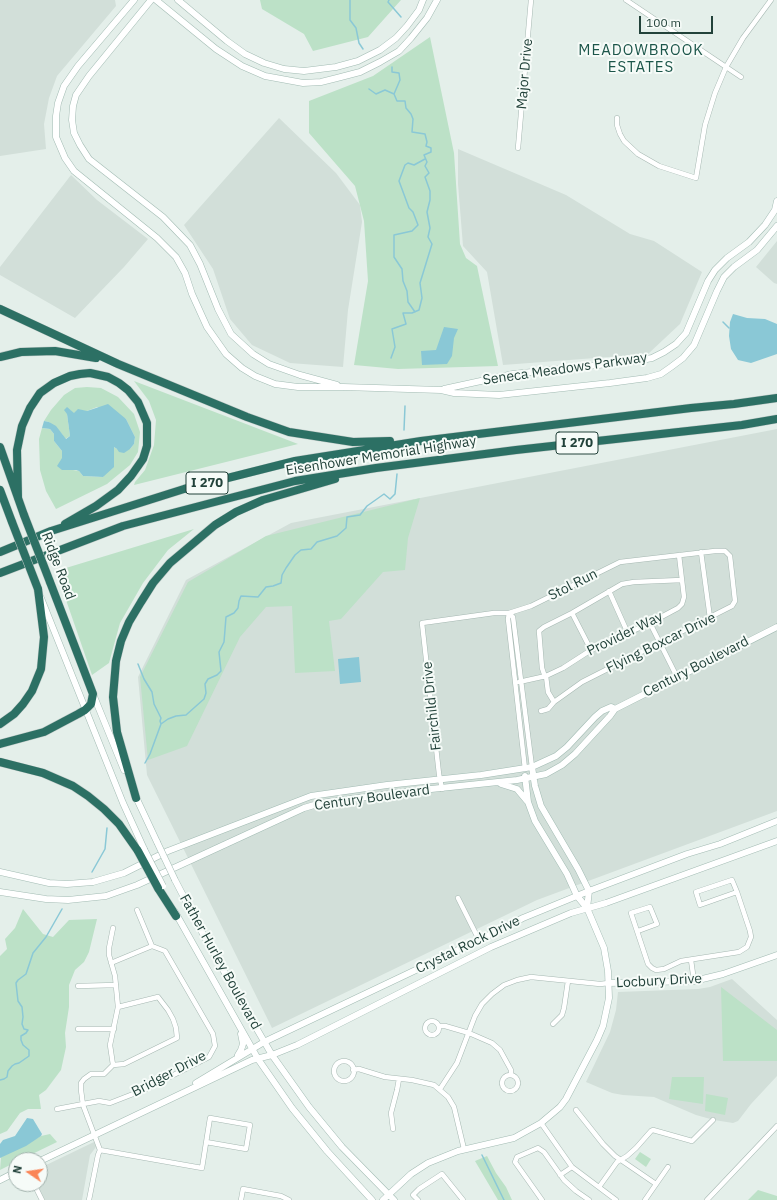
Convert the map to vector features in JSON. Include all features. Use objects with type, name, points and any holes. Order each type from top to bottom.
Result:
[{"type":"highway","points":[[0,309],[118,364],[247,417],[289,432],[353,442],[421,441]]},
{"type":"highway","points":[[0,357],[21,352],[55,351],[90,356],[118,364]]},
{"type":"highway","points":[[18,498],[17,450],[22,426],[30,408],[40,393],[54,383],[70,376],[90,373],[108,377],[128,390],[138,402],[147,423],[147,446],[143,459],[132,476],[118,490],[96,506],[51,532]]},
{"type":"highway","points":[[734,404],[777,394]]},
{"type":"highway","name":"Eisenhower Memorial Highway","points":[[0,552],[51,532],[184,489],[295,461],[421,441],[777,398]]},
{"type":"highway","name":"Eisenhower Memorial Highway","points":[[0,574],[16,566],[123,526],[295,481],[376,468],[742,425],[777,419]]},
{"type":"highway","name":"Ridge Road","points":[[0,447],[24,515],[93,694]]},
{"type":"highway","points":[[136,798],[117,732],[113,697],[116,661],[121,641],[141,602],[153,583],[170,563],[196,540],[215,525],[236,512],[263,500],[376,468]]},
{"type":"highway","name":"Ridge Road","points":[[0,490],[38,589]]},
{"type":"highway","points":[[0,724],[14,714],[23,704],[32,691],[41,669],[44,637],[38,589]]},
{"type":"highway","points":[[0,744],[44,732],[85,710],[91,704],[93,694]]},
{"type":"highway","points":[[0,762],[43,773],[72,786],[88,796],[104,809],[141,850],[176,916]]},
{"type":"street","name":"Seneca Meadows Parkway","points":[[134,0],[78,66],[64,86],[58,103],[55,127],[56,137],[65,158],[74,171],[157,238],[176,257],[185,274],[192,294],[207,327],[226,354],[242,368],[255,376],[275,384],[298,387],[441,390],[454,393],[499,395],[610,383],[647,378],[661,374],[683,358],[694,345],[716,291],[724,277],[734,267],[757,250],[777,226]]},
{"type":"street","name":"Seneca Meadows Parkway","points":[[151,0],[89,76],[76,95],[73,106],[72,120],[74,133],[89,159],[163,217],[190,245],[200,264],[218,309],[226,324],[232,334],[253,354],[269,364],[342,387]]},
{"type":"street","points":[[156,0],[216,50],[242,66],[265,76],[303,83],[321,82],[360,72],[398,51],[427,18],[437,0]]},
{"type":"street","points":[[178,0],[227,41],[246,54],[264,63],[304,71],[336,68],[358,61],[380,50],[396,38],[407,26],[419,10],[423,0]]},
{"type":"street","name":"Major Drive","points":[[518,148],[531,0]]},
{"type":"street","points":[[626,0],[741,77]]},
{"type":"street","points":[[617,118],[617,125],[624,141],[638,154],[659,166],[696,178],[705,125],[715,93],[726,67],[743,38],[771,0]]},
{"type":"street","name":"Seneca Meadows Parkway","points":[[441,390],[513,374],[636,361],[652,358],[664,352],[676,344],[686,333],[708,280],[715,270],[727,258],[750,242],[765,225],[775,210],[777,201]]},
{"type":"street","name":"Stol Run","points":[[422,623],[494,613],[509,613],[531,606],[620,562],[701,552],[725,551]]},
{"type":"street","name":"Flying Boxcar Drive","points":[[541,710],[548,709],[554,702],[582,682],[732,606],[735,601],[730,556],[725,551]]},
{"type":"street","points":[[701,552],[710,618]]},
{"type":"street","name":"Provider Way","points":[[516,683],[546,676],[563,668],[591,650],[650,623],[678,608],[682,604],[684,597],[678,555]]},
{"type":"street","points":[[554,702],[548,692],[546,676],[542,668],[539,631],[622,584],[682,580]]},
{"type":"street","name":"Ridge Road","points":[[38,589],[85,710]]},
{"type":"street","points":[[609,591],[626,629],[630,631]]},
{"type":"street","points":[[509,613],[513,617],[522,681],[530,759],[535,786],[541,806],[578,869],[589,891],[587,908]]},
{"type":"street","points":[[383,1200],[411,1174],[442,1157],[464,1149],[514,1138],[541,1123],[566,1099],[597,1040],[607,1013],[609,984],[604,948],[587,908],[577,896],[567,874],[535,821],[528,802],[508,619],[509,613]]},
{"type":"street","points":[[572,613],[591,650]]},
{"type":"street","name":"Fairchild Drive","points":[[422,623],[442,789]]},
{"type":"street","points":[[650,623],[677,677]]},
{"type":"street","name":"Century Boulevard","points":[[0,892],[46,899],[68,900],[106,896],[137,885],[304,808],[321,803],[412,791],[498,783],[546,774],[562,765],[576,754],[615,709],[777,627]]},
{"type":"street","name":"Father Hurley Boulevard","points":[[93,694],[136,798],[157,842],[202,932],[264,1042],[309,1107],[342,1147],[394,1200]]},
{"type":"street","name":"Century Boulevard","points":[[0,872],[49,883],[67,884],[94,882],[124,873],[168,851],[311,796],[388,785],[481,775],[532,767],[556,756],[567,747],[602,711],[611,708],[615,709]]},
{"type":"street","points":[[85,710],[141,850]]},
{"type":"street","points":[[498,783],[517,789],[528,802]]},
{"type":"street","name":"Crystal Rock Drive","points":[[172,1098],[264,1042],[523,918],[589,891],[777,822]]},
{"type":"street","name":"Crystal Rock Drive","points":[[48,1156],[252,1060],[272,1055],[297,1045],[491,947],[587,908],[777,840]]},
{"type":"street","points":[[638,931],[657,924],[650,907],[632,913],[648,964],[656,970],[664,969],[681,962],[739,952],[747,947],[750,931],[737,892],[732,880],[696,892],[700,904],[737,892]]},
{"type":"street","points":[[458,898],[479,940]]},
{"type":"street","points":[[111,963],[152,946],[137,910]]},
{"type":"street","name":"Father Hurley Boulevard","points":[[176,916],[251,1049],[302,1120],[327,1151],[372,1200]]},
{"type":"street","points":[[112,928],[109,956],[115,976],[118,1007],[110,1045],[113,1065]]},
{"type":"street","name":"Bridger Drive","points":[[57,1109],[99,1101],[110,1103],[146,1089],[209,1056],[215,1046],[213,1034],[165,951],[152,946]]},
{"type":"street","name":"Locbury Drive","points":[[609,984],[694,981],[723,974],[777,955]]},
{"type":"street","points":[[691,960],[694,981]]},
{"type":"street","points":[[440,1089],[458,1063],[475,1016],[482,1004],[504,985],[531,977],[609,984]]},
{"type":"street","points":[[553,1024],[562,1015],[568,981]]},
{"type":"street","points":[[78,986],[116,985]]},
{"type":"street","points":[[90,1200],[100,1150],[84,1105],[81,1083],[91,1074],[104,1074],[113,1065],[124,1064],[177,1038],[173,1019],[158,997],[118,1007]]},
{"type":"street","points":[[439,1026],[445,1026],[469,1033],[492,1042],[500,1050],[511,1070],[511,1075]]},
{"type":"street","points":[[78,1029],[114,1029]]},
{"type":"street","points":[[236,1058],[243,1044],[241,1032]]},
{"type":"street","points":[[342,1062],[350,1064],[353,1070],[352,1076],[347,1080],[338,1079],[334,1074],[336,1065],[342,1062]]},
{"type":"street","points":[[353,1070],[359,1069],[385,1077],[425,1082],[440,1089],[448,1097],[454,1107],[464,1149]]},
{"type":"street","points":[[393,1129],[391,1113],[397,1090],[398,1079]]},
{"type":"street","points":[[576,1110],[603,1144],[615,1156],[656,1184]]},
{"type":"street","points":[[100,1150],[202,1168],[206,1142],[210,1118],[250,1125],[246,1149],[206,1142]]},
{"type":"street","points":[[599,1187],[617,1162],[636,1148],[651,1131],[658,1131],[692,1141],[713,1120]]},
{"type":"street","points":[[541,1123],[572,1167],[616,1200]]},
{"type":"street","points":[[707,1200],[777,1126]]},
{"type":"street","points":[[542,1200],[515,1162],[517,1156],[538,1148],[544,1152],[560,1176],[572,1188],[589,1200]]},
{"type":"street","points":[[560,1176],[572,1167]]},
{"type":"street","points":[[645,1200],[668,1167]]},
{"type":"street","points":[[418,1200],[413,1195],[427,1183],[442,1174],[463,1200]]},
{"type":"street","points":[[241,1200],[243,1189],[281,1196],[289,1200]]},
{"type":"shaded area","points":[[0,0],[115,0],[116,6],[57,76],[49,98],[44,124],[46,149],[0,156]]},
{"type":"shaded area","points":[[279,118],[336,173],[360,205],[362,222],[348,310],[343,367],[290,363],[252,345],[230,319],[213,269],[184,225]]},
{"type":"shaded area","points":[[458,149],[566,195],[630,234],[654,241],[702,272],[680,324],[648,354],[503,365],[487,272],[463,246],[458,184]]},
{"type":"shaded area","points":[[71,175],[97,200],[148,239],[124,267],[75,318],[0,275],[0,267]]},
{"type":"shaded area","points":[[777,241],[777,284],[756,267]]},
{"type":"shaded area","points":[[777,429],[777,811],[537,900],[272,1028],[147,775],[138,677],[186,580],[291,523]]},
{"type":"shaded area","points":[[732,979],[777,1020],[777,1076],[751,1104],[738,1121],[733,1123],[714,1120],[696,1115],[654,1097],[612,1093],[586,1082],[610,1032],[616,1010],[618,992],[698,989],[710,987]]},
{"type":"shaded area","points":[[94,1142],[96,1147],[90,1155],[82,1200],[45,1200],[41,1192],[48,1192],[48,1164]]},
{"type":"green space","points":[[260,0],[401,0],[368,37],[313,51],[304,34],[262,9]]},
{"type":"green space","points":[[430,37],[454,153],[460,244],[466,258],[477,266],[498,366],[398,369],[354,365],[368,281],[364,221],[355,186],[309,133],[309,101],[373,76]]},
{"type":"green space","points":[[134,381],[298,444],[134,485],[145,470],[154,445],[156,420],[149,401]]},
{"type":"green space","points":[[75,388],[101,388],[118,397],[134,414],[140,432],[138,452],[130,465],[107,484],[56,509],[46,491],[40,470],[39,439],[42,428],[50,429],[54,434],[54,441],[62,451],[62,458],[67,469],[79,471],[83,476],[103,477],[114,458],[114,447],[117,449],[130,449],[134,444],[135,437],[126,419],[97,407],[74,414],[70,410],[67,414],[70,436],[65,439],[62,434],[49,422],[44,421],[64,395]]},
{"type":"green space","points":[[420,498],[408,538],[405,570],[383,572],[341,619],[329,621],[335,671],[295,673],[292,606],[266,607],[240,637],[187,746],[148,760],[140,677],[188,582],[266,536]]},
{"type":"green space","points":[[194,529],[168,550],[143,583],[120,623],[109,663],[92,675],[56,571]]},
{"type":"green space","points":[[23,909],[43,934],[53,937],[69,920],[97,919],[89,952],[84,962],[75,970],[69,985],[69,1007],[65,1033],[66,1047],[61,1070],[46,1090],[39,1095],[41,1109],[28,1109],[20,1113],[7,1131],[0,1134],[0,956],[7,949],[5,939],[15,928]]},
{"type":"green space","points":[[721,987],[777,1030],[777,1061],[723,1061]]},
{"type":"green space","points":[[672,1077],[704,1077],[703,1104],[669,1099]]},
{"type":"green space","points":[[706,1094],[728,1098],[725,1115],[705,1111]]},
{"type":"green space","points":[[50,1134],[57,1142],[36,1152],[11,1152],[41,1136]]},
{"type":"green space","points":[[640,1152],[651,1159],[646,1167],[635,1159]]},
{"type":"green space","points":[[8,1153],[8,1166],[0,1170],[1,1157]]},
{"type":"green space","points":[[487,1156],[496,1173],[506,1187],[512,1200],[498,1200],[475,1161]]},
{"type":"green space","points":[[758,1190],[777,1196],[777,1200],[748,1200]]},
{"type":"water","points":[[733,314],[747,318],[765,319],[777,324],[777,354],[751,363],[738,360],[731,349],[729,336],[730,322]]},
{"type":"water","points":[[444,327],[458,329],[454,338],[452,356],[447,364],[422,365],[421,351],[436,350]]},
{"type":"water","points":[[108,404],[126,419],[135,437],[134,444],[124,453],[119,452],[114,447],[114,467],[103,477],[83,476],[76,470],[62,470],[57,466],[62,458],[62,451],[54,441],[54,434],[50,429],[42,428],[44,421],[56,426],[66,439],[70,436],[67,414],[64,410],[67,407],[74,413],[78,409],[87,411]]},
{"type":"water","points":[[359,657],[361,682],[340,684],[338,659]]},
{"type":"water","points":[[27,1118],[33,1119],[42,1134],[26,1146],[13,1152],[8,1152],[8,1154],[0,1158],[0,1144],[3,1140],[15,1136]]},
{"type":"waterway","points":[[350,0],[350,20],[356,28],[359,43],[363,49]]},
{"type":"waterway","points":[[389,0],[388,2],[401,17]]},
{"type":"waterway","points":[[392,67],[392,72],[399,73],[400,80],[394,94]]},
{"type":"waterway","points":[[369,89],[376,94],[385,90],[394,94],[397,101],[405,101],[406,108],[413,119],[412,132],[425,134],[427,142],[426,146],[431,148],[431,152],[424,155],[427,162],[425,166],[429,173],[425,177],[430,191],[430,200],[427,212],[430,228],[428,237],[432,244],[420,283],[422,298],[419,310],[412,313],[403,313],[406,324],[392,329],[395,347],[391,358]]},
{"type":"waterway","points":[[415,312],[408,302],[402,269],[394,257],[394,235],[412,231],[418,225],[413,212],[409,208],[399,181],[405,165],[408,163],[414,165],[425,159]]},
{"type":"waterway","points":[[723,322],[729,328]]},
{"type":"waterway","points":[[404,430],[405,406]]},
{"type":"waterway","points":[[145,763],[150,754],[161,724],[176,716],[186,715],[204,699],[206,693],[205,684],[208,679],[217,675],[221,671],[219,652],[224,642],[226,617],[234,613],[238,608],[241,596],[258,597],[266,587],[281,583],[282,575],[286,568],[295,555],[301,550],[311,549],[317,542],[337,536],[346,528],[347,517],[360,515],[367,506],[384,494],[390,499],[395,494],[397,474]]},
{"type":"waterway","points":[[138,664],[144,679],[152,692],[154,704],[161,718],[161,724]]},
{"type":"waterway","points":[[92,872],[105,849],[107,828]]},
{"type":"waterway","points":[[0,1080],[7,1077],[8,1071],[12,1066],[29,1056],[29,1050],[23,1045],[21,1040],[21,1036],[28,1030],[24,1029],[22,1024],[22,1007],[18,1001],[16,983],[26,974],[33,953],[46,937],[62,909]]},
{"type":"waterway","points":[[482,1155],[504,1200]]},
{"type":"district","name":"MEADOWBROOK ESTATES","points":[[641,60]]}]
